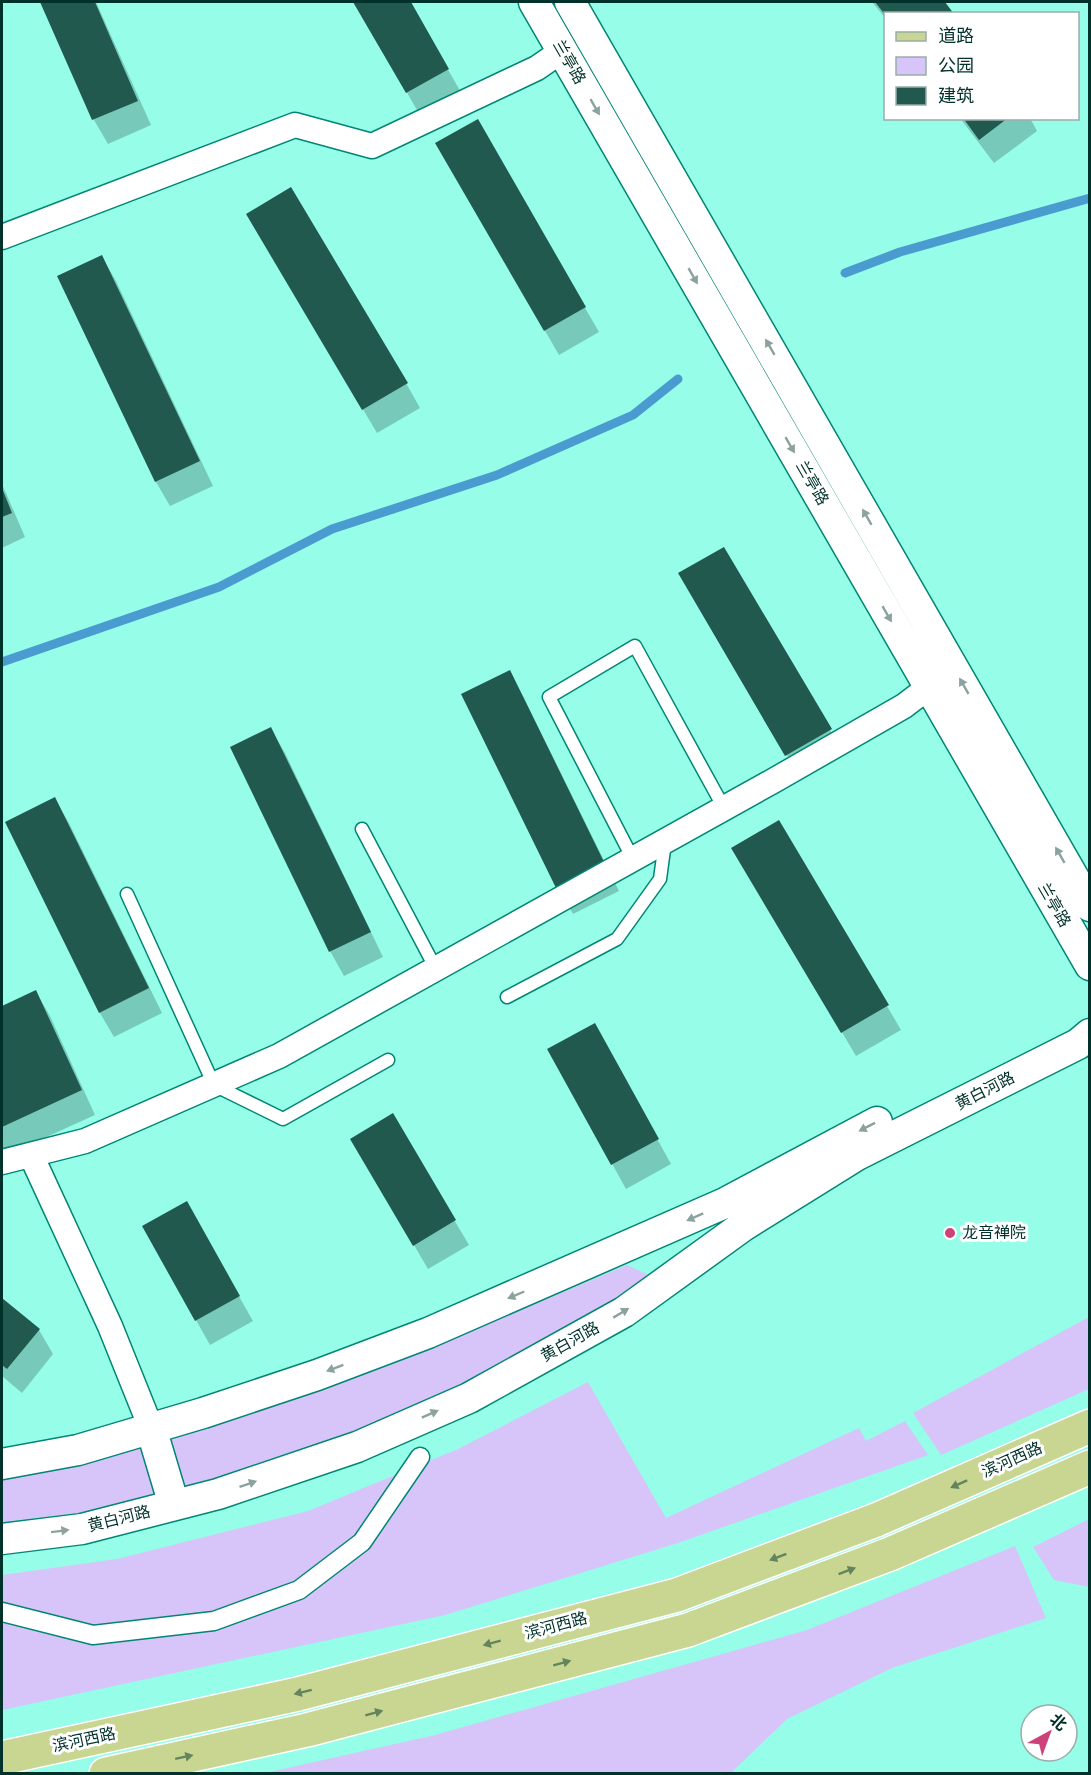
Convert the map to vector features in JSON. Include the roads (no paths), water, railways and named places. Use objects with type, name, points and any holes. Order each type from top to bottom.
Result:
[{"type":"main road","name":"滨河西路","points":[[2,1758],[298,1694],[677,1595],[876,1520],[1089,1426]]},
{"type":"main road","points":[[106,1773],[307,1730],[688,1630],[891,1554],[1089,1467]]},
{"type":"street","name":"兰亭路","points":[[534,2],[1089,965]]},
{"type":"street","name":"兰亭路","points":[[570,2],[1089,906]]},
{"type":"street","points":[[2,237],[295,125],[372,147],[537,68],[563,50]]},
{"type":"street","points":[[2,1162],[85,1141],[279,1056],[665,842],[904,706],[929,687]]},
{"type":"street","name":"黄白河路","points":[[2,1464],[78,1450],[151,1428],[317,1375],[428,1333],[725,1203],[847,1137],[1089,1017]]},
{"type":"street","name":"黄白河路","points":[[2,1539],[82,1528],[218,1494],[357,1447],[469,1398],[624,1311],[743,1226],[857,1155],[1078,1044],[1089,1034]]},
{"type":"street","points":[[31,1155],[110,1326],[151,1428],[174,1505]]},
{"type":"street","points":[[2,1612],[93,1635],[214,1621],[299,1590],[362,1542],[420,1457]]},
{"type":"lane","points":[[633,859],[549,697],[635,646],[724,808]]},
{"type":"lane","points":[[362,829],[436,969]]},
{"type":"lane","points":[[507,997],[617,939],[660,879],[665,842]]},
{"type":"lane","points":[[127,894],[214,1085],[283,1119],[388,1060]]},
{"type":"waterway","points":[[845,273],[900,252],[1090,198]]},
{"type":"waterway","points":[[2,662],[219,587],[332,529],[497,475],[633,415],[678,379]]},
{"type":"place","name":"龙音禅院","points":[[950,1233]]}]
